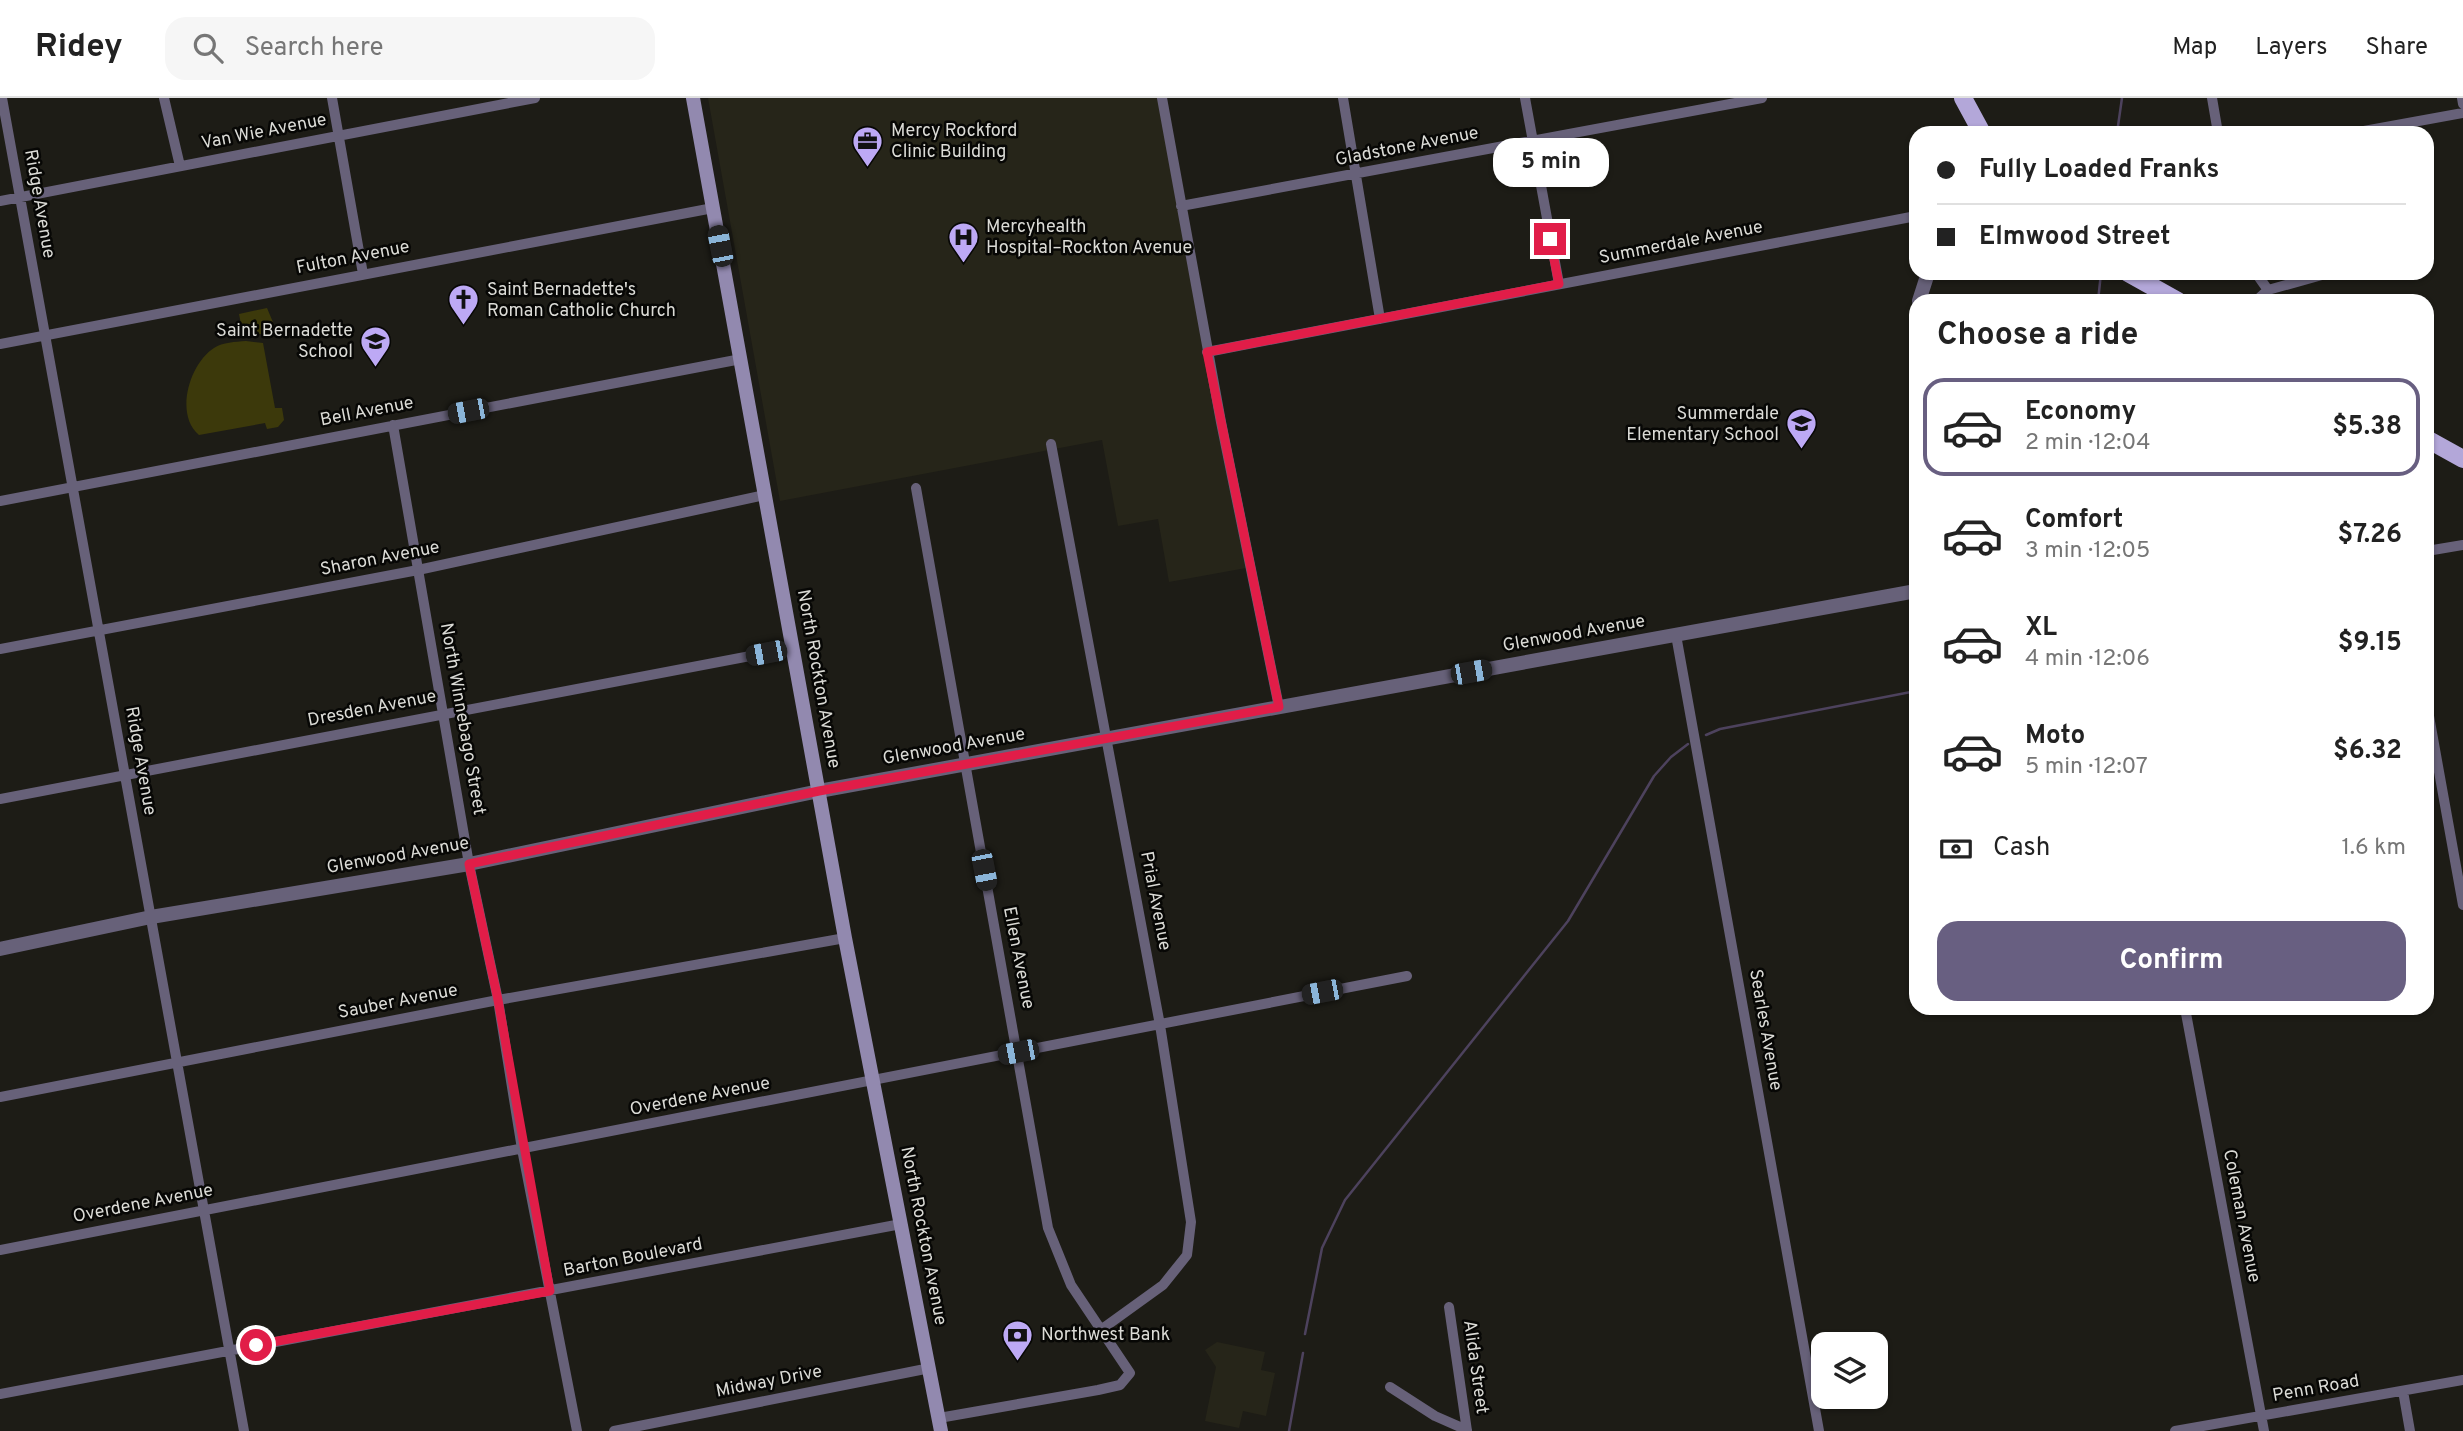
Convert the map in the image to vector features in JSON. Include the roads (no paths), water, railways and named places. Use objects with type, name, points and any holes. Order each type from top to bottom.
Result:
[{"type":"main road","name":"North Rockton Avenue","points":[[693,98],[845,938],[940,1425]]},
{"type":"main road","points":[[1963,98],[1978,126]]},
{"type":"main road","points":[[2140,280],[2166,294]]},
{"type":"main road","points":[[2434,443],[2463,459]]},
{"type":"street","name":"Ridge Avenue","points":[[2,98],[244,1431]]},
{"type":"street","points":[[164,98],[180,166]]},
{"type":"street","points":[[332,98],[363,274]]},
{"type":"street","name":"Van Wie Avenue","points":[[0,201],[339,136],[493,102],[535,98]]},
{"type":"street","points":[[1162,98],[1207,352],[1279,707]]},
{"type":"street","points":[[1343,98],[1380,319]]},
{"type":"street","points":[[1525,98],[1559,284]]},
{"type":"street","name":"Gladstone Avenue","points":[[1181,206],[1762,98]]},
{"type":"street","points":[[2212,98],[2217,126]]},
{"type":"street","points":[[2462,98],[2463,104]]},
{"type":"street","points":[[2392,126],[2463,113]]},
{"type":"street","name":"Fulton Avenue","points":[[0,344],[713,208]]},
{"type":"street","name":"Summerdale Avenue","points":[[1207,352],[1909,218]]},
{"type":"street","points":[[2261,280],[2268,290]]},
{"type":"street","points":[[2264,294],[2268,290],[2304,280]]},
{"type":"street","name":"Bell Avenue","points":[[0,501],[741,359]]},
{"type":"street","name":"North Winnebago Street","points":[[393,425],[469,864],[498,1000],[522,1149],[577,1431]]},
{"type":"street","name":"Prial Avenue","points":[[1051,444],[1160,1025],[1191,1222],[1187,1255],[1163,1285],[1102,1329]]},
{"type":"street","name":"Ellen Avenue","points":[[916,488],[1048,1228],[1071,1285],[1130,1373],[1121,1385],[940,1425]]},
{"type":"street","name":"Sharon Avenue","points":[[0,649],[418,570],[765,495]]},
{"type":"street","points":[[2434,550],[2463,545]]},
{"type":"street","name":"Glenwood Avenue","points":[[0,948],[151,918],[469,864],[819,791],[1909,592]]},
{"type":"street","name":"Searles Avenue","points":[[1676,635],[1819,1431]]},
{"type":"street","name":"Dresden Avenue","points":[[0,799],[792,648]]},
{"type":"street","points":[[2434,744],[2463,905]]},
{"type":"street","name":"Sauber Avenue","points":[[0,1097],[498,1000],[845,938]]},
{"type":"street","name":"Overdene Avenue","points":[[0,1250],[1407,976]]},
{"type":"street","name":"Coleman Avenue","points":[[2186,1015],[2264,1431]]},
{"type":"street","name":"Barton Boulevard","points":[[0,1394],[901,1224]]},
{"type":"street","name":"Alida Street","points":[[1449,1307],[1467,1430]]},
{"type":"street","name":"Midway Drive","points":[[614,1431],[930,1368]]},
{"type":"street","name":"Penn Road","points":[[2175,1431],[2463,1380]]},
{"type":"street","points":[[1390,1387],[1435,1416],[1467,1430]]},
{"type":"street","points":[[2403,1391],[2410,1431]]},
{"type":"waterway","points":[[2118,126],[2122,98]]},
{"type":"waterway","points":[[2099,294],[2100,280]]},
{"type":"waterway","points":[[1706,735],[1720,729],[1909,692]]},
{"type":"waterway","points":[[1305,1334],[1322,1248],[1345,1200],[1568,921],[1654,776],[1671,757],[1688,744]]},
{"type":"waterway","points":[[1289,1431],[1303,1353]]},
{"type":"place","name":"Mercy Rockford Clinic Building","points":[[868,168]]},
{"type":"place","name":"Mercyhealth Hospital–Rockton Avenue","points":[[963,264]]},
{"type":"place","name":"Saint Bernadette's Roman Catholic Church","points":[[464,327]]},
{"type":"place","name":"Saint Bernadette School","points":[[376,368]]},
{"type":"place","name":"Summerdale Elementary School","points":[[1802,451]]},
{"type":"place","name":"Northwest Bank","points":[[1018,1362]]}]
